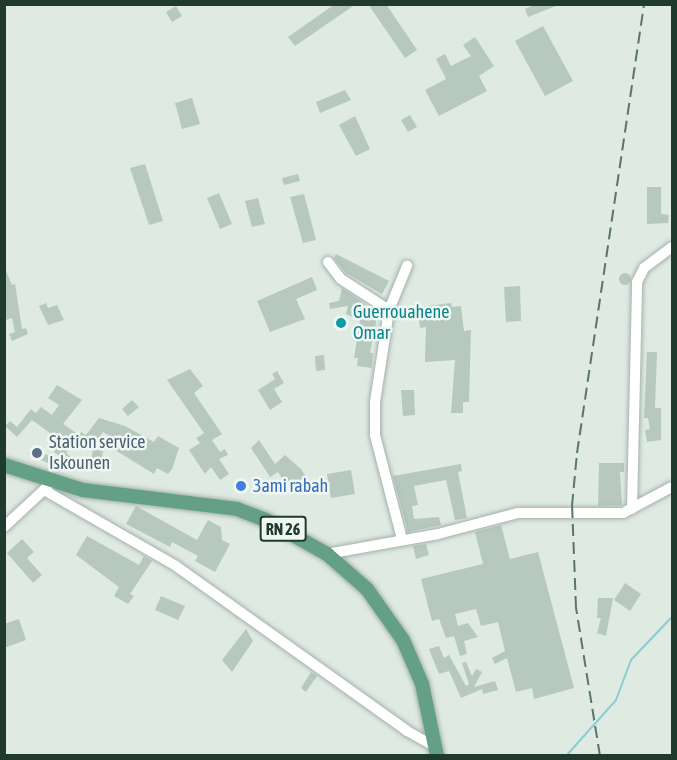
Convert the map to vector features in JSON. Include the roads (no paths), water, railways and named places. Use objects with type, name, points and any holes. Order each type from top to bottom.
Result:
[{"type":"main road","name":"RN 26","points":[[4,465],[48,486],[237,509],[266,520],[327,554],[367,588],[403,640],[422,684],[436,751]]},
{"type":"street","points":[[632,509],[637,282],[644,268],[672,247]]},
{"type":"street","points":[[328,262],[341,279],[389,310]]},
{"type":"street","points":[[402,539],[375,435],[379,359],[389,310],[407,266]]},
{"type":"street","points":[[4,527],[48,486],[176,566],[436,751]]},
{"type":"street","points":[[327,554],[438,534],[518,513],[613,515],[632,509],[672,488]]},
{"type":"waterway","points":[[566,756],[616,700],[631,660],[672,617]]},
{"type":"railway","points":[[600,756],[576,608],[572,506],[577,453],[644,4]]},
{"type":"place","name":"Guerrouahene Omar","points":[[341,323]]},
{"type":"place","name":"Station service Iskounen","points":[[37,453]]},
{"type":"place","name":"3ami rabah","points":[[241,486]]}]
